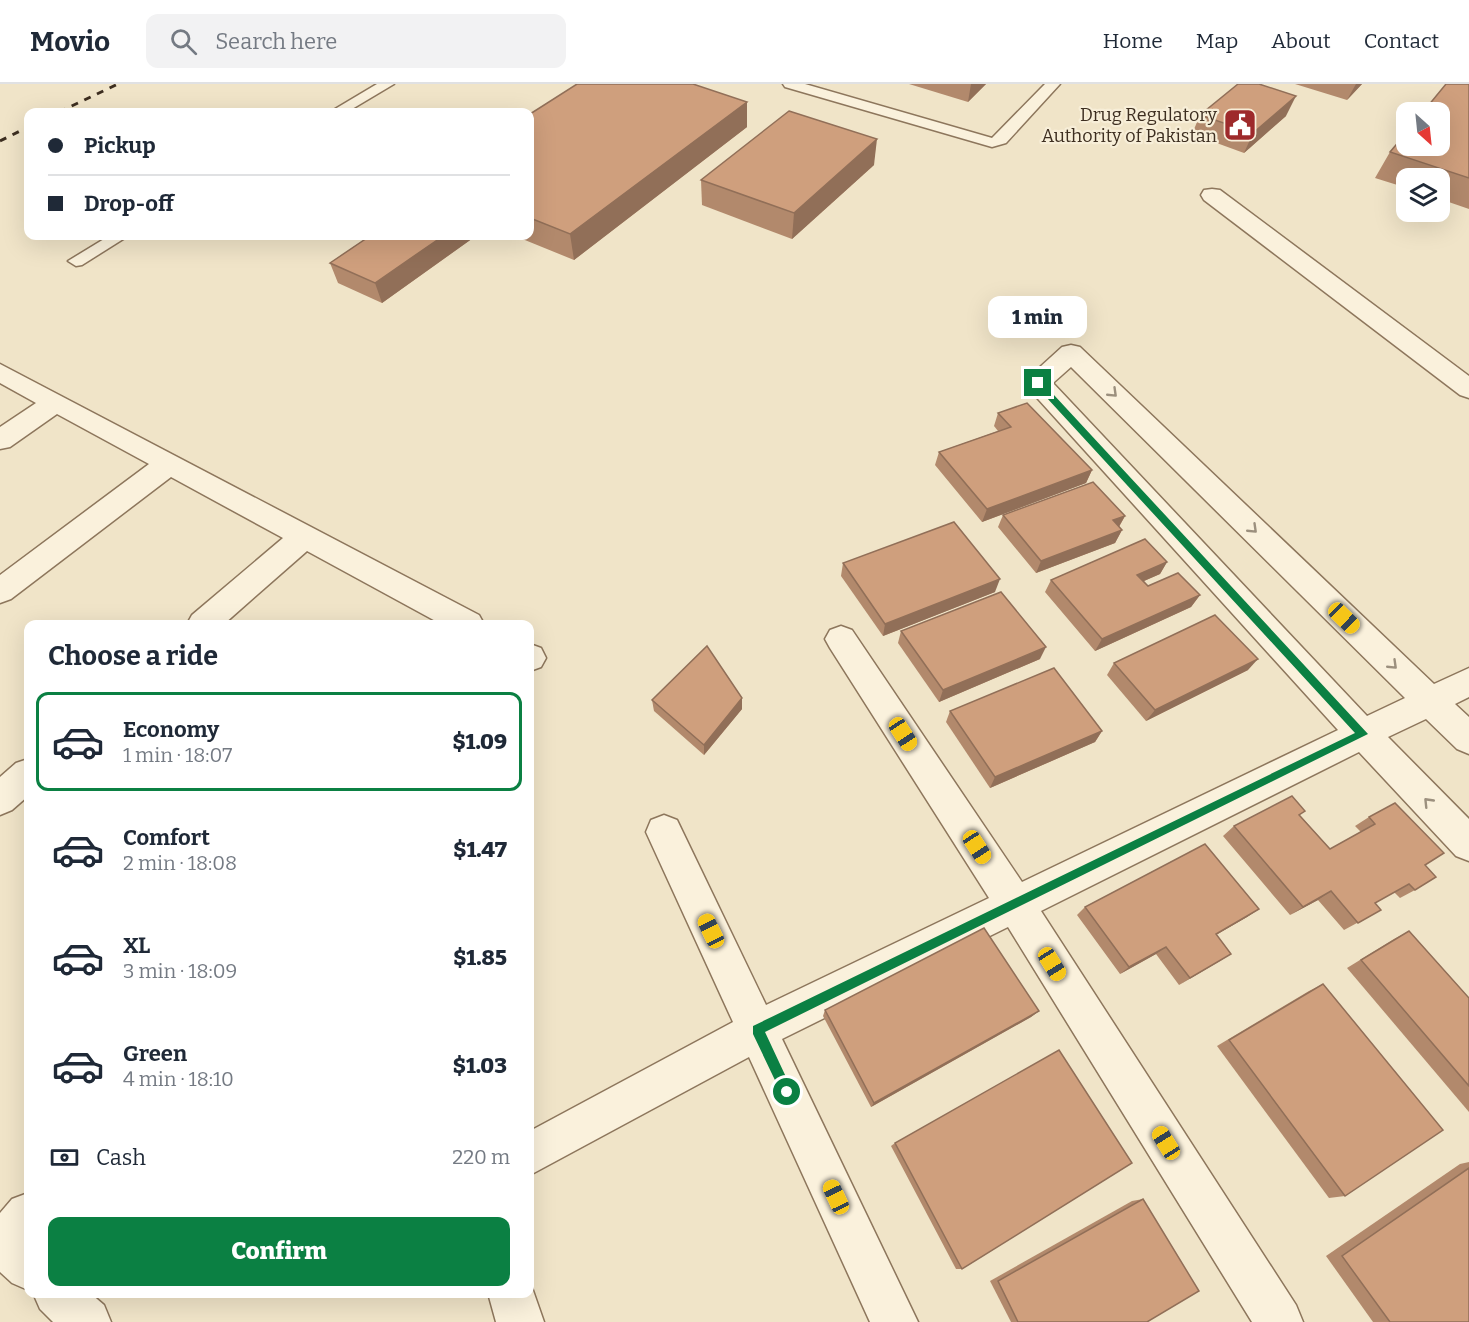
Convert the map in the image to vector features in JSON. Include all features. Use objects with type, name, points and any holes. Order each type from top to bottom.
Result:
[{"type":"street","points":[[1212,195],[1469,389]]},
{"type":"street","points":[[1469,739],[1071,353],[1038,383],[1363,734],[1469,844]]},
{"type":"street","points":[[0,372],[461,620]]},
{"type":"street","points":[[0,440],[56,402]]},
{"type":"street","points":[[0,591],[169,464]]},
{"type":"street","points":[[208,620],[304,536]]},
{"type":"street","points":[[841,639],[1015,904],[1279,1322]]},
{"type":"street","points":[[534,1152],[758,1030],[1469,682]]},
{"type":"street","points":[[0,799],[24,778]]},
{"type":"street","points":[[664,832],[894,1322]]},
{"type":"street","points":[[61,1298],[87,1322]]},
{"type":"street","points":[[513,1298],[520,1322]]},
{"type":"lane","points":[[344,108],[387,84]]},
{"type":"lane","points":[[790,84],[992,143],[1001,140],[1053,84]]},
{"type":"lane","points":[[76,261],[113,240]]},
{"type":"building","points":[[577,84],[693,84],[747,102],[570,234],[534,220],[534,111]]},
{"type":"building","points":[[1238,84],[1259,84],[1296,96],[1253,133],[1200,115]]},
{"type":"building","points":[[1446,84],[1469,84],[1469,178],[1450,172],[1450,168],[1439,168],[1402,156],[1450,156],[1450,102],[1431,102]]},
{"type":"building","points":[[789,111],[877,139],[794,213],[701,180]]},
{"type":"building","points":[[1396,145],[1396,154],[1390,152]]},
{"type":"building","points":[[364,240],[437,240],[375,283],[330,263]]},
{"type":"building","points":[[1027,403],[1092,470],[987,509],[939,452],[1011,427],[998,413]]},
{"type":"building","points":[[1093,482],[1125,516],[1113,520],[1122,530],[1041,561],[1003,515]]},
{"type":"building","points":[[954,522],[1000,579],[885,624],[843,563]]},
{"type":"building","points":[[1145,539],[1167,562],[1137,575],[1148,586],[1178,573],[1200,595],[1102,639],[1051,580]]},
{"type":"building","points":[[1001,592],[1046,647],[943,690],[901,631]]},
{"type":"building","points":[[1215,615],[1258,659],[1155,710],[1114,663]]},
{"type":"building","points":[[707,646],[742,698],[704,745],[652,700]]},
{"type":"building","points":[[1054,668],[1102,731],[995,777],[950,711]]},
{"type":"building","points":[[1292,796],[1305,811],[1299,815],[1330,849],[1375,824],[1369,817],[1395,803],[1444,853],[1425,865],[1436,877],[1415,890],[1409,884],[1375,903],[1381,910],[1358,923],[1331,891],[1303,907],[1234,826]]},
{"type":"building","points":[[1205,844],[1259,909],[1216,934],[1231,954],[1190,978],[1166,947],[1129,967],[1085,907]]},
{"type":"building","points":[[984,928],[1039,1011],[874,1103],[825,1010]]},
{"type":"building","points":[[1409,931],[1469,998],[1469,1086],[1361,960]]},
{"type":"building","points":[[1323,984],[1443,1130],[1345,1196],[1229,1040]]},
{"type":"building","points":[[1059,1050],[1132,1163],[962,1269],[895,1143]]},
{"type":"building","points":[[1469,1168],[1469,1322],[1390,1322],[1342,1256]]},
{"type":"building","points":[[1143,1199],[1199,1291],[1147,1322],[1018,1322],[998,1281]]},
{"type":"railway","points":[[67,108],[118,84]]},
{"type":"railway","points":[[0,141],[24,129]]},
{"type":"place","name":"Drug Regulatory Authority of Pakistan","points":[[1240,125]]},
{"type":"route","points":[[787,1092],[758,1030],[1363,734],[1038,383]]}]
